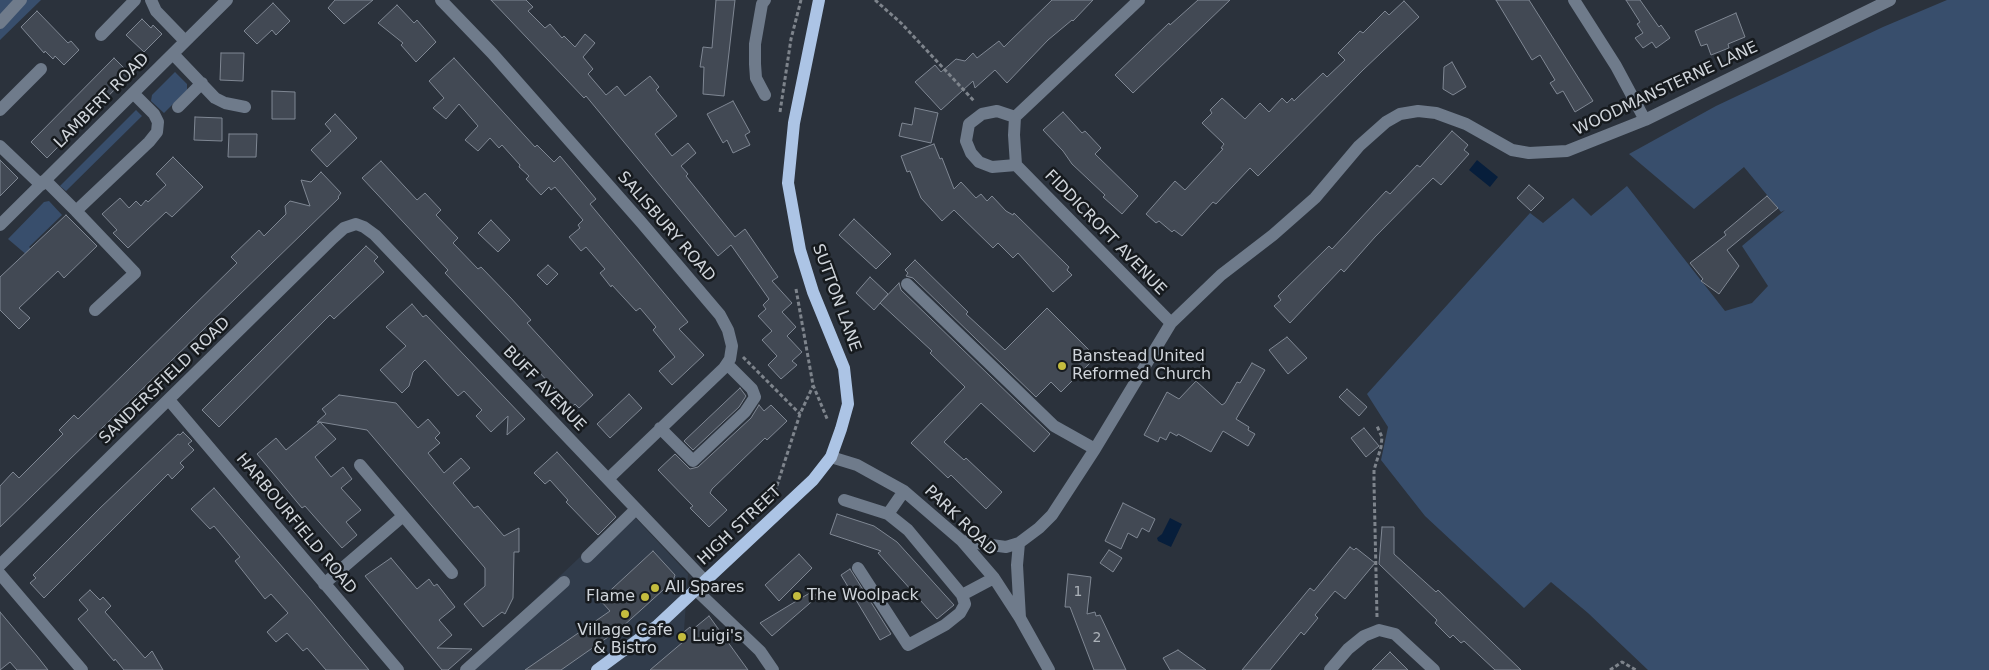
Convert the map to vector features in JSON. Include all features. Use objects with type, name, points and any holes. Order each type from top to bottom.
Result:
[{"type":"main road","name":"SUTTON LANE","points":[[819,0],[794,123],[788,183],[800,250],[814,292],[844,368],[848,404],[831,457]]},
{"type":"main road","name":"HIGH STREET","points":[[597,670],[635,644],[701,585],[812,480],[831,457]]},
{"type":"street","points":[[101,35],[135,0]]},
{"type":"street","points":[[151,0],[156,11],[185,41]]},
{"type":"street","name":"LAMBERT ROAD","points":[[0,225],[227,0]]},
{"type":"street","name":"SALISBURY ROAD","points":[[441,0],[492,52],[720,315],[728,330],[732,346]]},
{"type":"street","points":[[764,95],[756,78],[755,44],[762,4],[765,0]]},
{"type":"street","points":[[1015,117],[997,111],[982,114],[969,124],[966,140],[971,153],[979,162],[992,167],[1016,165],[1015,117],[1139,0]]},
{"type":"street","points":[[1574,0],[1616,66],[1645,120]]},
{"type":"street","name":"WOODMANSTERNE LANE","points":[[1019,543],[1039,528],[1052,515],[1095,449],[1170,323],[1220,275],[1273,235],[1315,198],[1359,146],[1386,122],[1400,114],[1418,111],[1436,113],[1466,124],[1512,150],[1528,153],[1567,151],[1645,120],[1890,0]]},
{"type":"street","points":[[0,23],[18,1]]},
{"type":"street","points":[[173,54],[220,100],[244,106]]},
{"type":"street","points":[[0,110],[41,69]]},
{"type":"street","points":[[178,107],[202,83]]},
{"type":"street","points":[[76,211],[157,132],[158,122],[154,114],[133,93]]},
{"type":"street","points":[[0,146],[76,211],[135,273],[95,310]]},
{"type":"street","name":"FIDDICROFT AVENUE","points":[[1016,165],[1170,323]]},
{"type":"street","name":"SANDERSFIELD ROAD","points":[[0,565],[333,238],[344,228],[356,224]]},
{"type":"street","name":"BUFF AVENUE","points":[[356,224],[375,235],[608,479],[760,651],[773,670]]},
{"type":"street","points":[[907,284],[1054,426],[1095,449]]},
{"type":"street","points":[[608,479],[727,364],[732,346]]},
{"type":"street","points":[[660,428],[693,461],[745,412],[755,397],[752,389],[727,364]]},
{"type":"street","name":"HARBOURFIELD ROAD","points":[[169,400],[398,670]]},
{"type":"street","name":"PARK ROAD","points":[[831,457],[857,465],[904,491],[962,541],[994,578],[1020,618],[1049,670]]},
{"type":"street","points":[[360,465],[452,573]]},
{"type":"street","points":[[888,514],[904,491]]},
{"type":"street","points":[[844,500],[888,514],[908,530],[962,595],[965,604],[960,614],[945,625],[908,645],[858,568]]},
{"type":"street","points":[[587,556],[636,509]]},
{"type":"street","points":[[324,584],[403,516]]},
{"type":"street","points":[[962,541],[998,546],[1019,543],[1017,565],[1020,618]]},
{"type":"street","points":[[0,574],[82,670]]},
{"type":"street","points":[[962,595],[994,578]]},
{"type":"street","points":[[466,670],[564,582]]},
{"type":"street","points":[[1330,670],[1348,648],[1364,636],[1379,630],[1395,634],[1434,670]]},
{"type":"path","points":[[875,0],[978,105],[982,114]]},
{"type":"path","points":[[732,346],[800,414]]},
{"type":"path","points":[[772,501],[779,485],[800,414],[813,385]]},
{"type":"path","points":[[1377,426],[1382,437],[1374,470],[1375,600],[1379,630]]},
{"type":"path","points":[[1610,670],[1622,662],[1636,670]]},
{"type":"shaded area","points":[[0,0],[41,0],[0,40]]},
{"type":"shaded area","points":[[1947,0],[1989,0],[1989,670],[1648,670],[1588,613],[1551,582],[1524,608],[1425,516],[1381,460],[1388,427],[1367,394],[1530,213],[1543,223],[1573,198],[1591,216],[1627,186],[1725,311],[1752,303],[1768,286],[1742,246],[1785,210],[1781,212],[1744,167],[1694,209],[1629,154],[1716,106],[1883,27]]},
{"type":"shaded area","points":[[175,72],[187,84],[187,90],[164,113],[151,101],[152,95]]},
{"type":"shaded area","points":[[136,110],[142,116],[66,191],[60,186]]},
{"type":"shaded area","points":[[1477,160],[1498,177],[1490,187],[1469,170]]},
{"type":"shaded area","points":[[49,201],[62,215],[29,247],[41,258],[34,261],[8,239],[44,202]]},
{"type":"shaded area","points":[[629,511],[688,574],[684,630],[716,670],[460,670]]},
{"type":"shaded area","points":[[1170,518],[1182,524],[1171,547],[1158,541],[1157,538],[1162,534]]},
{"type":"building","points":[[335,0],[373,0],[344,24],[328,8]]},
{"type":"building","points":[[491,0],[526,0],[533,7],[528,11],[545,28],[550,24],[562,38],[564,36],[575,47],[585,34],[595,43],[583,57],[593,69],[588,74],[606,95],[617,86],[625,96],[650,76],[659,87],[656,90],[677,116],[655,134],[672,156],[688,143],[696,153],[681,166],[688,174],[686,176],[735,237],[745,229],[778,277],[772,281],[792,303],[782,312],[796,327],[787,336],[802,352],[792,361],[797,365],[781,379],[768,365],[777,356],[762,340],[772,331],[758,316],[766,309],[763,305],[769,299],[731,245],[718,256],[586,96],[584,98]]},
{"type":"building","points":[[716,0],[735,0],[724,96],[703,94],[704,67],[700,67],[703,47],[712,48]]},
{"type":"building","points":[[1052,0],[1093,0],[1073,21],[1048,40],[1007,83],[995,70],[975,88],[973,81],[941,110],[915,82],[935,65],[941,72],[956,59],[965,61],[973,53],[977,58],[999,41],[1004,47]]},
{"type":"building","points":[[1198,0],[1230,0],[1133,93],[1115,75],[1169,23],[1170,25]]},
{"type":"building","points":[[1496,0],[1529,0],[1593,101],[1575,112],[1563,91],[1557,94],[1550,83],[1555,80],[1540,55],[1532,60]]},
{"type":"building","points":[[1626,0],[1640,0],[1659,27],[1661,25],[1670,38],[1656,48],[1652,42],[1643,48],[1635,38],[1643,33],[1637,24],[1640,22]]},
{"type":"building","points":[[1404,1],[1419,17],[1363,70],[1258,176],[1250,168],[1216,204],[1213,202],[1182,236],[1174,230],[1172,232],[1159,221],[1156,223],[1146,214],[1175,181],[1185,190],[1223,149],[1221,148],[1224,144],[1202,123],[1212,113],[1210,110],[1222,98],[1245,119],[1260,103],[1269,112],[1282,98],[1287,103],[1292,98],[1294,101],[1323,73],[1327,77],[1345,60],[1338,53],[1360,31],[1363,33],[1385,11],[1389,15]]},
{"type":"building","points":[[273,3],[290,21],[276,35],[272,30],[257,44],[244,31]]},
{"type":"building","points":[[397,5],[414,23],[417,20],[436,42],[416,62],[401,45],[403,43],[378,23]]},
{"type":"building","points":[[37,11],[68,43],[71,41],[79,50],[64,65],[55,56],[53,59],[45,51],[44,53],[21,27]]},
{"type":"building","points":[[1736,13],[1745,37],[1728,44],[1729,48],[1711,55],[1707,44],[1701,46],[1695,31]]},
{"type":"building","points":[[142,19],[151,28],[153,25],[162,34],[144,52],[126,35]]},
{"type":"building","points":[[221,53],[244,53],[243,81],[220,80]]},
{"type":"building","points":[[114,58],[130,74],[47,158],[31,142]]},
{"type":"building","points":[[454,58],[535,147],[537,145],[554,162],[560,156],[596,199],[590,204],[688,322],[679,329],[704,355],[672,385],[659,371],[675,357],[653,330],[656,327],[640,308],[636,311],[612,285],[611,287],[600,273],[605,269],[586,247],[581,251],[569,237],[580,228],[578,225],[583,220],[555,187],[551,190],[549,187],[541,195],[526,179],[529,176],[519,167],[520,165],[502,145],[499,148],[490,138],[478,151],[465,140],[478,126],[459,104],[446,119],[433,108],[444,98],[429,81]]},
{"type":"building","points":[[1452,62],[1466,87],[1453,95],[1443,89],[1444,67]]},
{"type":"building","points":[[272,91],[295,92],[295,119],[272,119]]},
{"type":"building","points":[[733,101],[750,132],[745,135],[750,145],[733,153],[727,140],[723,143],[707,114]]},
{"type":"building","points":[[915,108],[938,113],[931,143],[899,136],[902,123],[912,125]]},
{"type":"building","points":[[1063,112],[1082,133],[1085,131],[1101,148],[1095,154],[1138,196],[1122,214],[1103,197],[1105,195],[1072,164],[1063,151],[1043,130]]},
{"type":"building","points":[[335,114],[357,138],[327,167],[311,150],[331,131],[325,124]]},
{"type":"building","points":[[195,117],[222,118],[222,141],[194,140]]},
{"type":"building","points":[[1452,131],[1468,145],[1464,150],[1469,154],[1441,185],[1433,178],[1375,237],[1344,272],[1341,269],[1290,323],[1274,306],[1281,300],[1278,296],[1329,246],[1332,249],[1386,191],[1390,194],[1417,165],[1420,167]]},
{"type":"building","points":[[229,134],[257,134],[256,157],[228,157]]},
{"type":"building","points":[[934,144],[940,159],[942,158],[954,189],[961,182],[976,198],[981,194],[987,201],[992,196],[1006,211],[1013,215],[1014,213],[1069,267],[1067,270],[1072,275],[1053,292],[1018,253],[1013,258],[998,243],[993,248],[954,210],[942,221],[921,198],[910,171],[907,172],[901,156]]},
{"type":"building","points":[[173,157],[203,187],[172,217],[166,212],[128,248],[113,233],[117,230],[102,214],[120,198],[129,208],[136,201],[141,206],[146,200],[148,202],[166,185],[156,174]]},
{"type":"building","points":[[0,160],[18,178],[0,196]]},
{"type":"building","points":[[381,161],[417,200],[425,193],[441,210],[436,215],[458,238],[453,243],[478,269],[481,267],[510,297],[531,320],[527,323],[593,395],[579,408],[575,404],[572,407],[445,273],[448,270],[362,178]]},
{"type":"building","points":[[321,172],[341,193],[339,198],[0,527],[0,486],[13,472],[19,478],[63,434],[59,430],[74,415],[78,419],[237,263],[231,257],[259,230],[264,236],[286,214],[285,206],[290,201],[310,206],[301,180],[311,182]]},
{"type":"building","points":[[1529,185],[1544,198],[1531,211],[1517,198]]},
{"type":"building","points":[[1767,196],[1778,208],[1727,250],[1739,266],[1719,294],[1701,281],[1703,279],[1690,263],[1726,235],[1724,232]]},
{"type":"building","points":[[66,215],[97,246],[64,278],[58,271],[19,308],[30,318],[19,329],[0,310],[0,277]]},
{"type":"building","points":[[854,219],[891,254],[876,269],[839,235]]},
{"type":"building","points":[[491,220],[510,240],[498,252],[478,233]]},
{"type":"building","points":[[366,246],[378,257],[374,261],[384,272],[334,319],[330,315],[219,427],[202,410]]},
{"type":"building","points":[[915,260],[968,312],[966,314],[1005,350],[1047,308],[1096,357],[1061,392],[1051,382],[1036,397],[913,278],[906,276],[908,273],[905,270]]},
{"type":"building","points":[[548,265],[558,274],[547,285],[537,275]]},
{"type":"building","points":[[870,277],[888,294],[874,310],[856,293]]},
{"type":"building","points":[[899,283],[901,290],[1050,434],[1034,452],[981,403],[944,442],[964,460],[966,458],[1002,492],[986,509],[951,475],[948,478],[911,443],[965,387],[930,353],[932,351],[880,303]]},
{"type":"building","points":[[412,304],[423,317],[426,315],[525,419],[507,435],[508,416],[491,432],[476,416],[482,410],[464,391],[458,396],[425,360],[413,372],[409,386],[402,393],[380,370],[406,346],[386,327]]},
{"type":"building","points":[[1287,337],[1307,358],[1288,374],[1269,350]]},
{"type":"building","points":[[1252,363],[1265,370],[1236,419],[1249,427],[1248,430],[1255,434],[1248,446],[1223,431],[1211,452],[1178,434],[1177,436],[1170,432],[1166,440],[1160,437],[1158,442],[1144,435],[1167,392],[1179,399],[1196,381],[1222,405],[1237,382],[1240,383]]},
{"type":"building","points":[[740,388],[746,396],[739,407],[693,450],[684,441]]},
{"type":"building","points":[[1347,389],[1367,407],[1359,416],[1339,397]]},
{"type":"building","points":[[629,394],[642,408],[610,438],[597,424]]},
{"type":"building","points":[[339,395],[396,403],[418,428],[428,419],[440,433],[435,438],[440,443],[428,453],[444,473],[461,458],[470,468],[453,483],[474,508],[478,506],[504,536],[519,528],[519,552],[514,552],[513,598],[505,614],[502,612],[483,627],[464,604],[485,586],[485,568],[367,430],[317,422],[326,414],[322,409]]},
{"type":"building","points":[[759,405],[764,411],[771,405],[787,421],[767,440],[765,438],[712,489],[710,493],[727,510],[709,527],[690,508],[693,506],[658,470],[675,454],[690,469],[698,467],[751,418]]},
{"type":"building","points":[[320,422],[336,439],[315,457],[331,477],[343,467],[352,479],[341,488],[361,510],[346,522],[357,535],[342,548],[305,506],[302,508],[257,454],[276,438],[286,450]]},
{"type":"building","points":[[1364,428],[1379,446],[1366,457],[1351,438]]},
{"type":"building","points":[[183,432],[192,441],[188,444],[194,450],[180,463],[184,467],[172,479],[168,474],[44,598],[30,583],[36,578],[33,575],[100,508],[178,434],[180,435]]},
{"type":"building","points":[[557,452],[616,517],[598,535],[566,502],[568,500],[550,480],[545,484],[534,473]]},
{"type":"building","points":[[214,488],[369,670],[326,670],[307,648],[303,651],[287,633],[276,642],[267,632],[288,613],[271,594],[265,599],[235,561],[240,557],[214,526],[210,529],[191,509]]},
{"type":"building","points":[[1123,503],[1155,519],[1149,532],[1142,528],[1137,538],[1128,533],[1121,549],[1105,541]]},
{"type":"building","points":[[837,514],[874,526],[897,542],[954,605],[937,619],[878,553],[881,551],[830,534]]},
{"type":"building","points":[[1382,527],[1394,527],[1394,554],[1436,592],[1438,590],[1521,670],[1495,670],[1464,641],[1461,643],[1453,635],[1450,638],[1435,623],[1437,620],[1379,564]]},
{"type":"building","points":[[1350,547],[1354,550],[1356,548],[1375,563],[1345,599],[1335,591],[1315,615],[1318,618],[1304,635],[1301,632],[1270,670],[1242,670],[1310,588],[1314,591]]},
{"type":"building","points":[[1109,550],[1122,558],[1113,572],[1100,563]]},
{"type":"building","points":[[653,551],[675,575],[673,581],[621,628],[561,670],[525,670],[610,611],[600,600]]},
{"type":"building","points":[[799,554],[812,568],[779,601],[765,585]]},
{"type":"building","points":[[391,558],[417,589],[429,579],[434,586],[437,584],[455,607],[439,620],[452,635],[437,648],[472,649],[448,670],[442,670],[365,576]]},
{"type":"building","points":[[850,569],[891,634],[880,640],[841,575]]},
{"type":"building","points":[[1068,574],[1091,577],[1087,614],[1095,612],[1096,616],[1100,615],[1126,670],[1094,670],[1070,607],[1065,607]]},
{"type":"building","points":[[90,590],[100,600],[103,597],[111,606],[105,612],[145,658],[152,651],[163,670],[124,670],[115,659],[114,661],[78,619],[88,610],[79,600]]},
{"type":"building","points":[[813,591],[817,597],[772,636],[760,623]]},
{"type":"building","points":[[0,612],[48,670],[17,670],[10,662],[0,670]]},
{"type":"building","points":[[709,616],[748,670],[650,670],[683,642],[679,636],[690,627],[692,630]]},
{"type":"building","points":[[1178,650],[1206,670],[1170,670],[1163,658]]},
{"type":"building","points":[[1390,652],[1408,670],[1372,670]]},
{"type":"place","name":"Banstead United Reformed Church","points":[[1062,366]]},
{"type":"place","name":"All Spares","points":[[655,588]]},
{"type":"place","name":"The Woolpack","points":[[797,596]]},
{"type":"place","name":"Flame","points":[[645,597]]},
{"type":"place","name":"Village Cafe & Bistro","points":[[625,614]]},
{"type":"place","name":"Luigi's","points":[[682,637]]}]
